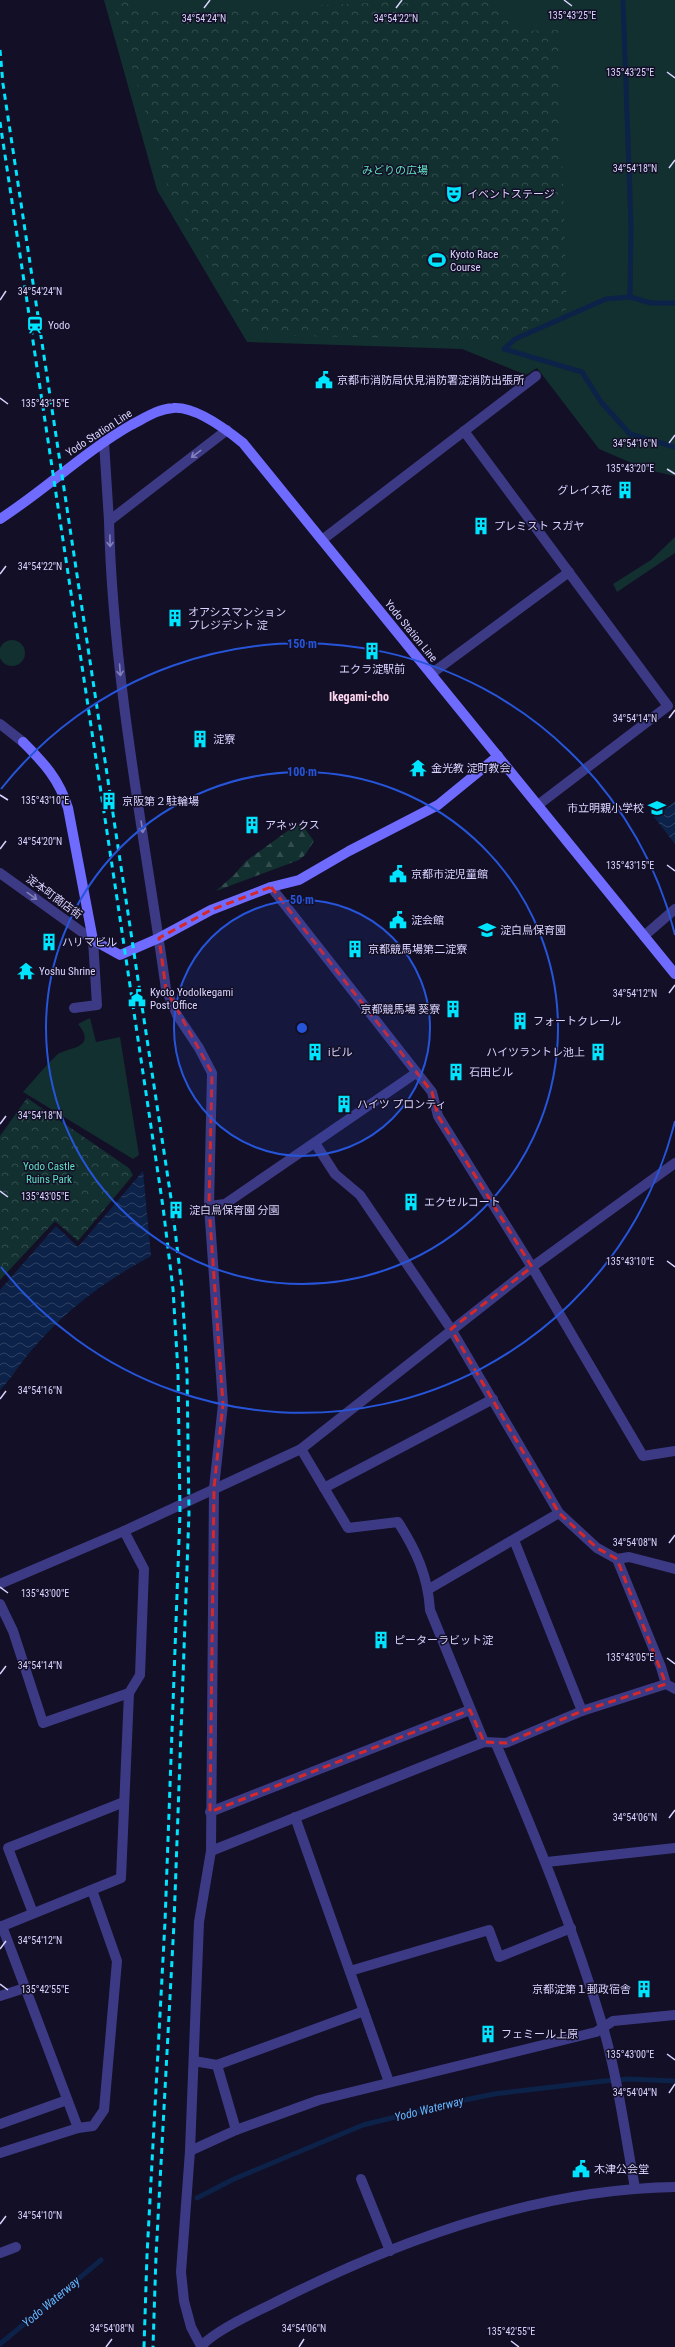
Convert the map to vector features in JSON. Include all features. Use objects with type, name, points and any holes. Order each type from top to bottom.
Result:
[{"type":"main road","name":"Yodo Station Line","points":[[0,519],[104,442],[157,411],[174,408],[186,409],[227,430],[243,443],[675,974]]},
{"type":"main road","points":[[23,742],[48,767],[64,793],[93,940],[120,954],[159,938],[211,910],[271,886],[299,880],[349,851],[438,805],[498,756]]},
{"type":"street","points":[[322,540],[536,376]]},
{"type":"street","points":[[109,521],[227,430]]},
{"type":"street","points":[[464,431],[668,706],[538,805]]},
{"type":"street","points":[[104,442],[110,562],[122,697],[166,989],[177,1015],[199,1048],[212,1073],[209,1206],[223,1404],[214,1488],[210,1812],[211,1851],[199,1922],[190,2152],[181,2272],[184,2301],[191,2327],[201,2347],[241,2319],[329,2275],[445,2230],[530,2206],[588,2193],[635,2188],[675,2187]]},
{"type":"street","points":[[431,674],[569,572]]},
{"type":"street","points":[[0,724],[23,742]]},
{"type":"street","name":"淀本町商店街","points":[[0,873],[93,940]]},
{"type":"street","points":[[271,886],[432,1092],[438,1116],[532,1266],[643,1456],[675,1450]]},
{"type":"street","points":[[644,936],[675,909]]},
{"type":"street","points":[[74,1008],[97,1005],[93,940]]},
{"type":"street","points":[[209,1206],[225,1204],[416,1073]]},
{"type":"street","points":[[315,1143],[335,1174],[360,1195],[451,1329],[559,1513],[597,1548],[617,1559],[629,1557],[675,1569]]},
{"type":"street","points":[[0,1584],[124,1531],[301,1449],[532,1266],[675,1162]]},
{"type":"street","points":[[324,1488],[493,1399]]},
{"type":"street","points":[[301,1449],[348,1528],[398,1522],[416,1550],[429,1589],[430,1610],[484,1742]]},
{"type":"street","points":[[429,1589],[559,1513]]},
{"type":"street","points":[[78,2128],[1,1926],[121,1878],[128,1693],[140,1675],[144,1569],[124,1531]]},
{"type":"street","points":[[514,1540],[582,1711]]},
{"type":"street","points":[[211,1851],[484,1742],[496,1744],[506,1743],[582,1711],[670,1687],[617,1559]]},
{"type":"street","points":[[0,1604],[13,1631],[43,1723],[128,1693]]},
{"type":"street","points":[[210,1812],[470,1710]]},
{"type":"street","points":[[496,1744],[547,1862],[571,1928],[603,2027],[611,2061],[635,2188]]},
{"type":"street","points":[[33,1913],[8,1848],[124,1802]]},
{"type":"street","points":[[295,1817],[389,2082]]},
{"type":"street","points":[[547,1862],[675,1848]]},
{"type":"street","points":[[0,2153],[78,2128],[93,2126],[104,2110],[117,1962],[92,1890]]},
{"type":"street","points":[[350,1971],[489,1930],[499,1957],[571,1928]]},
{"type":"street","points":[[0,1996],[25,1988]]},
{"type":"street","points":[[194,2061],[218,2065],[364,2011]]},
{"type":"street","points":[[190,2152],[236,2130],[319,2100],[596,2032],[613,2021],[675,2015]]},
{"type":"street","points":[[218,2065],[236,2130]]},
{"type":"street","points":[[0,2124],[68,2100]]},
{"type":"street","points":[[361,2179],[390,2251]]},
{"type":"street","points":[[0,2253],[16,2247]]},
{"type":"highlighted area","points":[[271,887],[432,1092],[438,1116],[532,1267],[451,1329],[559,1513],[597,1548],[617,1559],[666,1684],[582,1711],[506,1743],[484,1742],[470,1710],[210,1812],[214,1488],[223,1404],[209,1206],[212,1073],[166,989],[159,938],[211,910]]},
{"type":"green space","name":"みどりの広場","points":[[104,0],[675,0],[675,476],[648,470],[599,449],[537,368],[526,375],[462,349],[247,342],[157,190]]},
{"type":"green space","name":"みどりの広場","points":[[112,0],[129,0],[131,11],[249,9],[430,0],[487,0],[520,31],[558,30],[567,309],[505,340],[253,335],[170,194]]},
{"type":"green space","points":[[675,537],[675,553],[617,592],[613,584],[651,560]]},
{"type":"green space","points":[[12,640],[21,644],[25,653],[21,662],[12,666],[3,662],[-1,653],[3,644]]},
{"type":"green space","points":[[300,822],[314,841],[305,855],[299,860],[216,891],[234,875],[246,861]]},
{"type":"green space","points":[[90,1018],[96,1042],[120,1037],[139,1155],[133,1159],[23,1092],[57,1055],[83,1043],[85,1039],[78,1024]]},
{"type":"green space","name":"Yodo Castle Ruins Park","points":[[27,1098],[129,1168],[133,1175],[78,1241],[55,1221],[0,1280],[0,1136]]},
{"type":"water","points":[[675,801],[675,844],[654,817]]},
{"type":"water","points":[[143,1171],[151,1256],[115,1277],[69,1312],[40,1341],[0,1390],[0,1290],[56,1226],[78,1247]]},
{"type":"waterway","points":[[623,0],[631,227],[630,297]]},
{"type":"waterway","points":[[675,303],[651,303],[630,297],[606,299],[515,339],[504,349],[582,372],[601,402],[630,434],[675,447]]},
{"type":"waterway","name":"Yodo Waterway","points":[[197,2198],[234,2179],[363,2125],[460,2101],[494,2094],[604,2081],[628,2079],[675,2081]]},
{"type":"waterway","name":"Yodo Waterway","points":[[0,2344],[101,2260]]},
{"type":"railway","points":[[0,50],[3,84],[172,1205],[182,1288],[187,1372],[189,1513],[174,1923],[156,2256],[153,2347]]},
{"type":"railway","points":[[0,122],[163,1207],[173,1289],[178,1372],[180,1513],[165,1922],[147,2255],[144,2347]]},
{"type":"place","name":"イベントステージ","points":[[454,194]]},
{"type":"place","name":"Kyoto Race Course","points":[[437,260]]},
{"type":"place","name":"Yodo","points":[[35,325]]},
{"type":"place","name":"京都市消防局伏見消防署淀消防出張所","points":[[324,380]]},
{"type":"place","name":"グレイス花","points":[[625,490]]},
{"type":"place","name":"プレミスト スガヤ","points":[[481,526]]},
{"type":"place","name":"オアシスマンション プレジデント 淀","points":[[175,618]]},
{"type":"place","name":"エクラ淀駅前","points":[[372,651]]},
{"type":"place","name":"淀寮","points":[[200,739]]},
{"type":"place","name":"金光教 淀町教会","points":[[418,768]]},
{"type":"place","name":"京阪第２駐輪場","points":[[109,801]]},
{"type":"place","name":"市立明親小学校","points":[[657,808]]},
{"type":"place","name":"アネックス","points":[[252,825]]},
{"type":"place","name":"京都市淀児童館","points":[[398,874]]},
{"type":"place","name":"淀会館","points":[[398,920]]},
{"type":"place","name":"淀白鳥保育園","points":[[487,930]]},
{"type":"place","name":"ハリマビル","points":[[49,942]]},
{"type":"place","name":"京都競馬場第二淀寮","points":[[355,949]]},
{"type":"place","name":"Yoshu Shrine","points":[[26,971]]},
{"type":"place","name":"Kyoto YodoIkegami Post Office","points":[[137,998]]},
{"type":"place","name":"京都競馬場 葵寮","points":[[453,1009]]},
{"type":"place","name":"フォートクレール","points":[[520,1021]]},
{"type":"place","name":"iビル","points":[[315,1052]]},
{"type":"place","name":"ハイツラントレ池上","points":[[598,1052]]},
{"type":"place","name":"石田ビル","points":[[456,1072]]},
{"type":"place","name":"ハイツ プロンティ","points":[[344,1104]]},
{"type":"place","name":"エクセルコート","points":[[411,1202]]},
{"type":"place","name":"淀白鳥保育園 分園","points":[[176,1210]]},
{"type":"place","name":"ピーターラビット淀","points":[[381,1640]]},
{"type":"place","name":"京都淀第１郵政宿舎","points":[[644,1989]]},
{"type":"place","name":"フェミール上原","points":[[488,2034]]},
{"type":"place","name":"木津公会堂","points":[[581,2169]]},
{"type":"district","name":"Ikegami-cho","points":[[359,697]]}]
